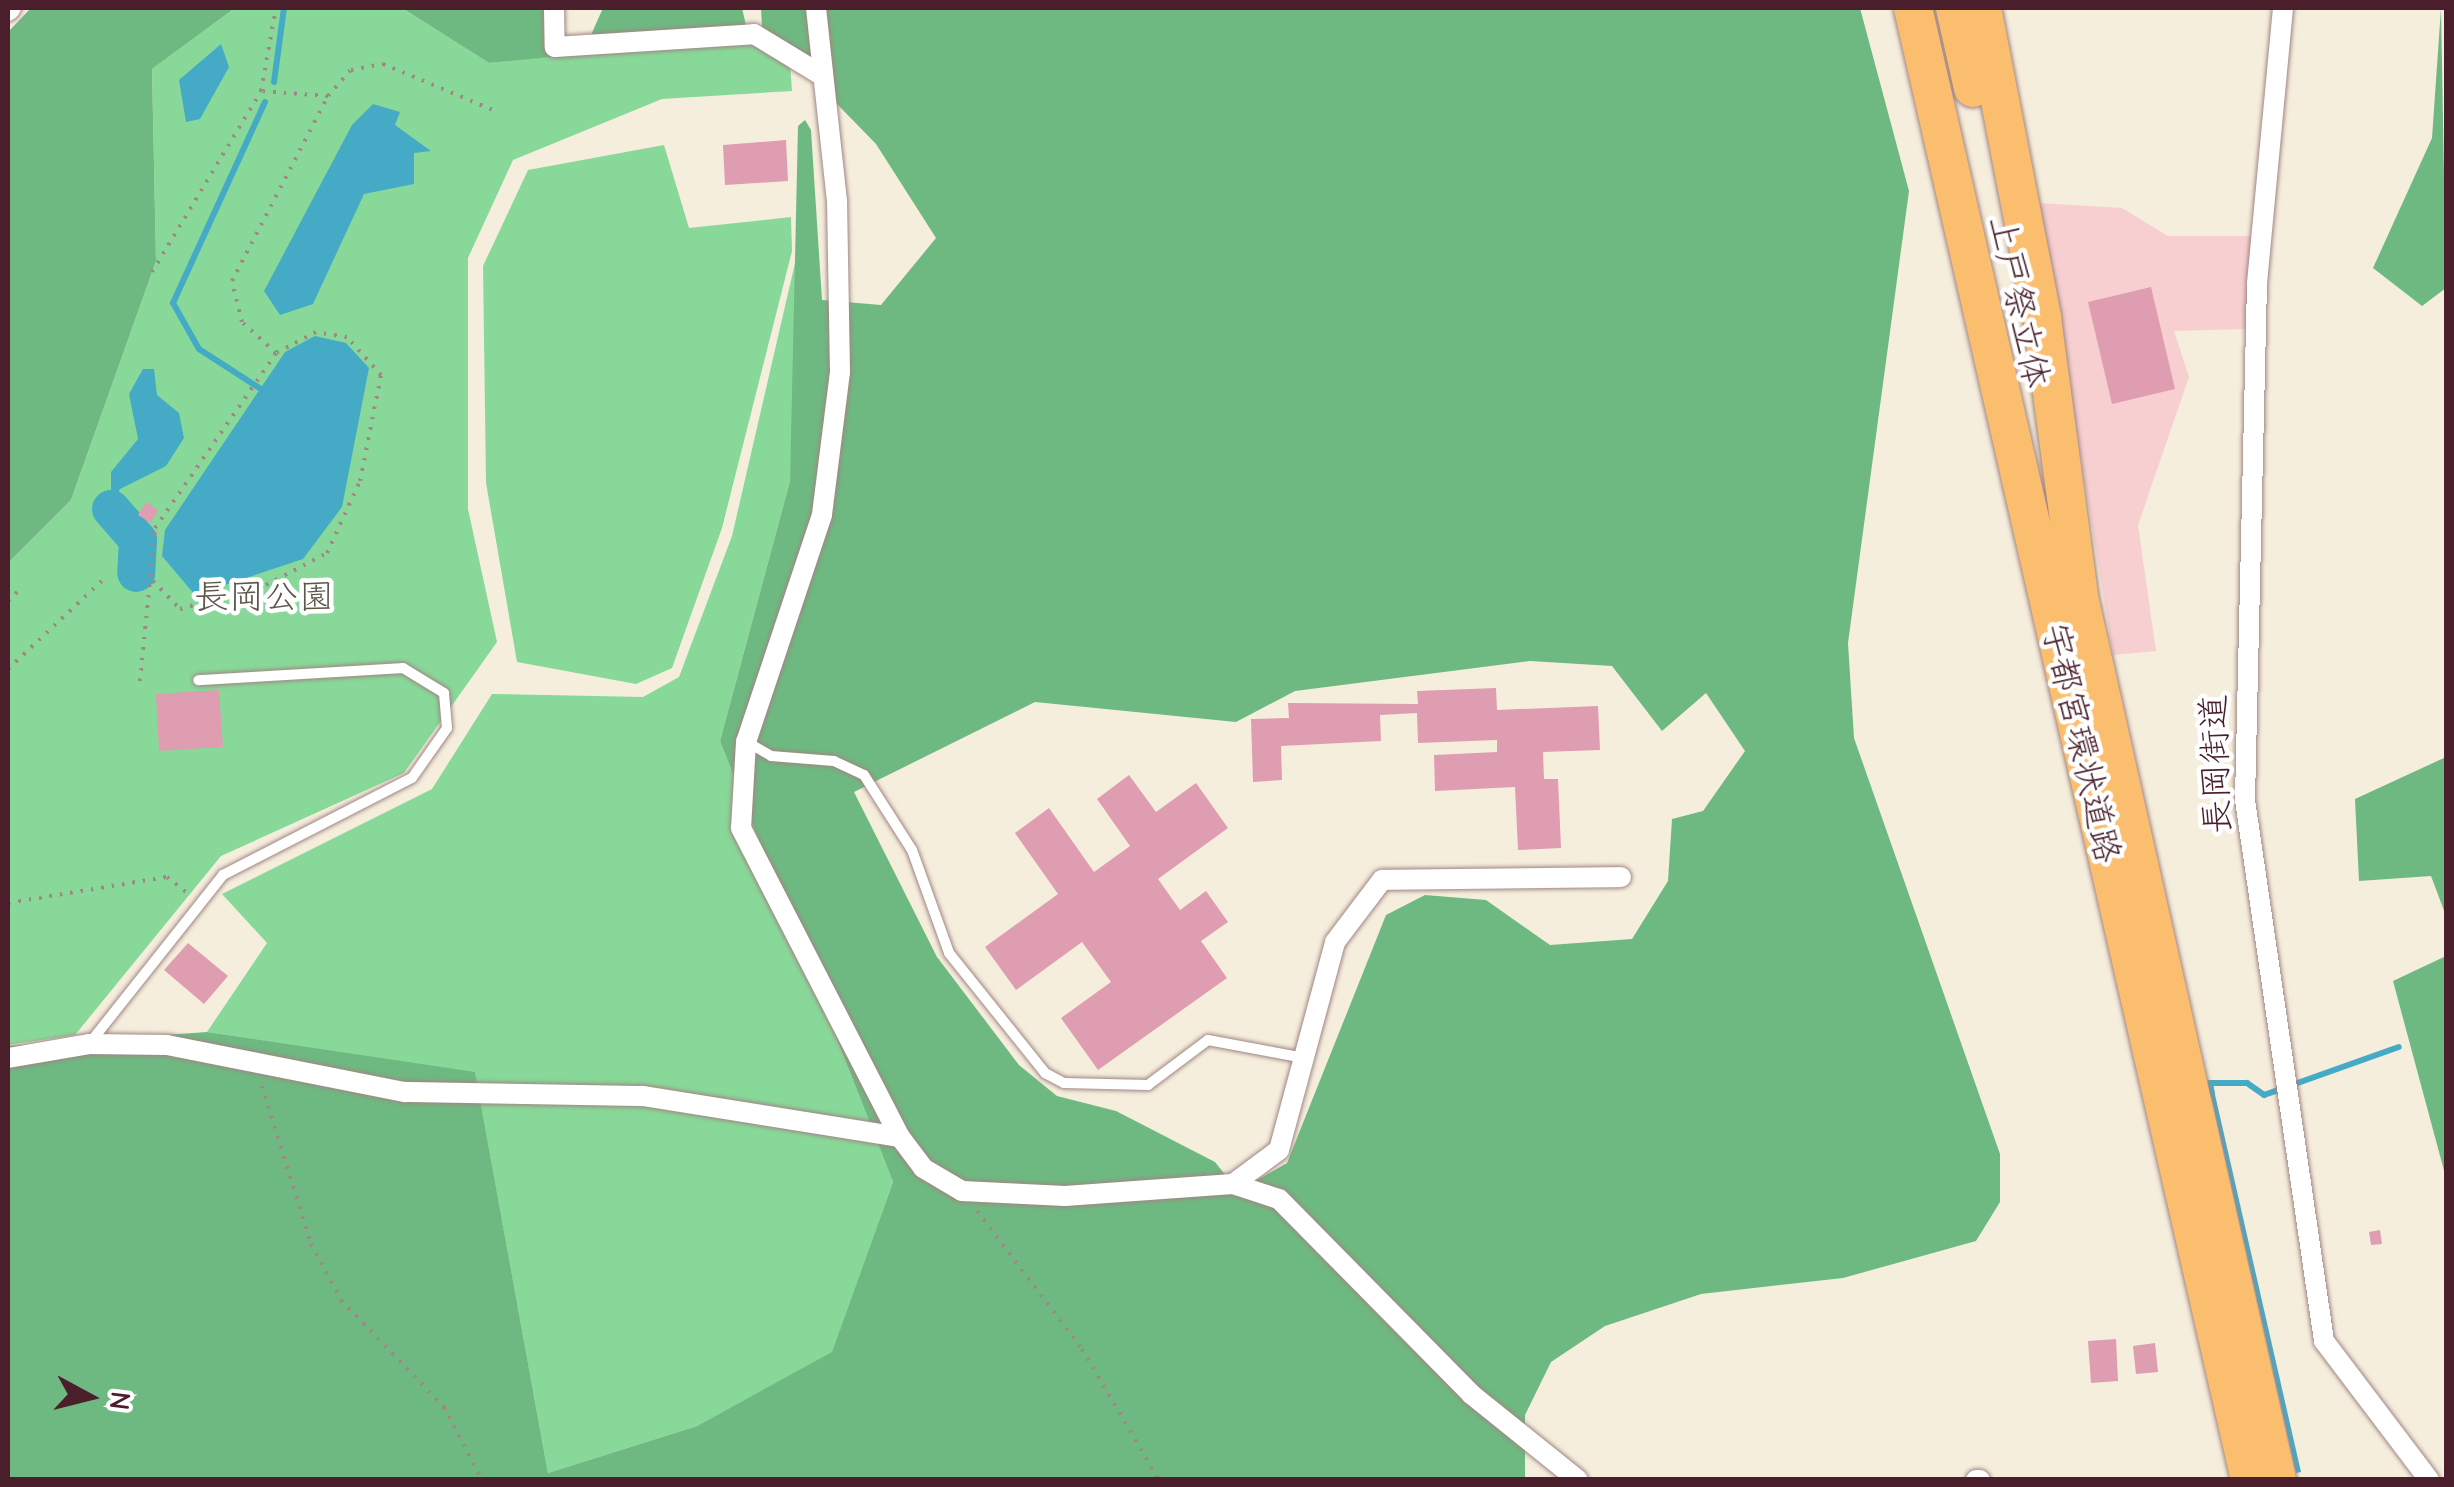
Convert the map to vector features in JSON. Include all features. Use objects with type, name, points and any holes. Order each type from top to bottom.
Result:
[{"type":"highway","name":"宇都宮環状道路","points":[[1913,8],[2063,594],[2278,1480]]},
{"type":"highway","name":"上戸祭立体","points":[[1932,8],[2063,594]]},
{"type":"highway","name":"上戸祭立体","points":[[1954,8],[2063,594]]},
{"type":"highway","name":"宇都宮環状道路","points":[[1982,8],[2042,318],[2063,594],[2250,1480]]},
{"type":"street","points":[[554,8],[555,46],[754,34],[823,76]]},
{"type":"street","points":[[816,8],[838,200],[838,390],[822,515],[746,742],[741,828],[900,1137],[923,1168],[962,1191],[1066,1196],[1233,1184],[1279,1199],[1352,1281],[1568,1478]]},
{"type":"street","name":"長岡街道","points":[[2283,8],[2256,283],[2245,800],[2324,1340],[2429,1480]]},
{"type":"street","points":[[1233,1184],[1279,1150],[1336,942],[1382,880],[1621,877]]},
{"type":"street","points":[[8,1058],[89,1044],[167,1044],[405,1092],[643,1096],[900,1137]]},
{"type":"lane","points":[[89,1044],[223,874],[412,778],[447,728],[444,694],[403,668],[198,680]]},
{"type":"lane","points":[[746,742],[771,756],[834,761],[864,775],[912,850],[949,953],[1045,1073],[1064,1083],[1148,1085],[1208,1040],[1304,1058]]},
{"type":"path","points":[[152,272],[261,91],[276,8]]},
{"type":"path","points":[[276,353],[242,322],[232,281],[328,96],[351,70],[383,64],[493,110]]},
{"type":"path","points":[[261,91],[328,96]]},
{"type":"path","points":[[140,680],[154,581],[156,528],[276,353],[316,332],[348,336],[381,375],[360,480],[327,553],[266,585],[180,610],[154,581]]},
{"type":"path","points":[[8,669],[106,577]]},
{"type":"path","points":[[8,601],[17,592]]},
{"type":"path","points":[[8,903],[167,877],[201,903]]},
{"type":"path","points":[[254,1062],[311,1244],[340,1300],[444,1408],[482,1480]]},
{"type":"path","points":[[962,1191],[1082,1349],[1159,1480]]},
{"type":"shaded area","points":[[2039,203],[2122,208],[2168,236],[2251,236],[2247,329],[2174,331],[2189,377],[2138,525],[2156,651],[2113,655]]},
{"type":"green space","points":[[31,8],[235,8],[152,69],[156,261],[71,500],[8,563],[8,32]]},
{"type":"green space","name":"長岡公園","points":[[235,8],[402,8],[489,63],[745,37],[790,63],[792,91],[662,99],[513,160],[468,258],[468,509],[497,642],[404,773],[221,856],[75,1035],[8,1045],[8,563],[71,500],[156,261],[152,69]]},
{"type":"green space","points":[[402,8],[548,8],[551,57],[489,63]]},
{"type":"green space","points":[[603,8],[742,8],[748,34],[587,44]]},
{"type":"green space","points":[[761,8],[1860,8],[1909,191],[1848,643],[1854,738],[2000,1154],[2000,1202],[1976,1241],[1843,1278],[1701,1294],[1605,1326],[1551,1362],[1525,1415],[1525,1479],[8,1480],[8,1046],[207,1032],[475,1072],[548,1473],[697,1426],[832,1352],[893,1182],[720,741],[790,481],[798,126],[805,120],[811,130],[822,300],[881,305],[936,238],[876,144],[762,27]],"holes":[[[1530,661],[1612,666],[1662,731],[1706,693],[1745,751],[1703,811],[1672,819],[1668,881],[1632,939],[1550,945],[1486,900],[1425,895],[1386,915],[1287,1163],[1238,1191],[1215,1162],[1116,1111],[1057,1096],[1019,1065],[937,957],[854,792],[1035,702],[1236,722],[1295,691]]]},
{"type":"green space","points":[[2441,8],[2446,288],[2422,306],[2373,268],[2432,138]]},
{"type":"green space","points":[[664,145],[689,228],[791,217],[792,251],[722,528],[672,668],[636,684],[517,662],[486,483],[483,266],[528,170]]},
{"type":"green space","points":[[801,237],[790,481],[720,741],[893,1182],[832,1353],[697,1426],[548,1473],[475,1073],[207,1032],[267,943],[222,894],[432,789],[492,694],[643,697],[679,677],[732,536]]},
{"type":"green space","points":[[2446,757],[2446,916],[2431,876],[2359,881],[2355,799]]},
{"type":"green space","points":[[2446,956],[2446,1178],[2393,981]]},
{"type":"water","points":[[221,44],[229,67],[200,119],[186,122],[179,80]]},
{"type":"water","points":[[373,104],[400,112],[395,125],[431,151],[414,153],[414,184],[364,194],[313,304],[280,315],[264,291],[352,125]]},
{"type":"water","points":[[315,336],[346,343],[369,368],[342,507],[303,559],[195,595],[162,556],[165,530],[285,352]]},
{"type":"water","points":[[143,369],[154,369],[157,395],[179,413],[184,438],[166,466],[120,489],[111,509],[111,472],[138,439],[129,394]]},
{"type":"water","points":[[2213,1086],[2301,1472],[2296,1473],[2209,1087]]},
{"type":"building","points":[[786,140],[788,181],[725,185],[723,145]]},
{"type":"building","points":[[2151,287],[2175,389],[2112,404],[2088,302]]},
{"type":"building","points":[[146,502],[158,510],[151,523],[138,515]]},
{"type":"building","points":[[1496,688],[1497,710],[1598,706],[1600,750],[1543,752],[1544,779],[1558,779],[1561,848],[1518,850],[1515,787],[1435,791],[1434,755],[1497,752],[1497,740],[1418,743],[1417,713],[1380,715],[1381,741],[1281,746],[1282,780],[1253,782],[1251,719],[1289,718],[1288,703],[1418,704],[1417,691]]},
{"type":"building","points":[[219,690],[223,747],[159,751],[156,694]]},
{"type":"building","points":[[1129,775],[1156,812],[1196,783],[1228,828],[1158,879],[1180,910],[1206,891],[1228,922],[1201,941],[1227,978],[1098,1070],[1061,1018],[1111,982],[1082,942],[1016,990],[985,947],[1058,894],[1015,833],[1049,808],[1094,872],[1130,846],[1097,799]]},
{"type":"building","points":[[188,943],[228,976],[204,1004],[164,970]]},
{"type":"building","points":[[2380,1230],[2382,1244],[2371,1245],[2369,1232]]},
{"type":"building","points":[[2116,1339],[2118,1381],[2091,1383],[2088,1341]]},
{"type":"building","points":[[2155,1343],[2158,1372],[2136,1374],[2133,1346]]},
{"type":"waterway","points":[[274,82],[284,8]]},
{"type":"waterway","points":[[264,391],[199,349],[173,303],[265,102]]},
{"type":"waterway","points":[[111,509],[138,540],[136,573]]},
{"type":"waterway","points":[[2212,1094],[2210,1083],[2247,1083],[2264,1095],[2399,1047]]}]
